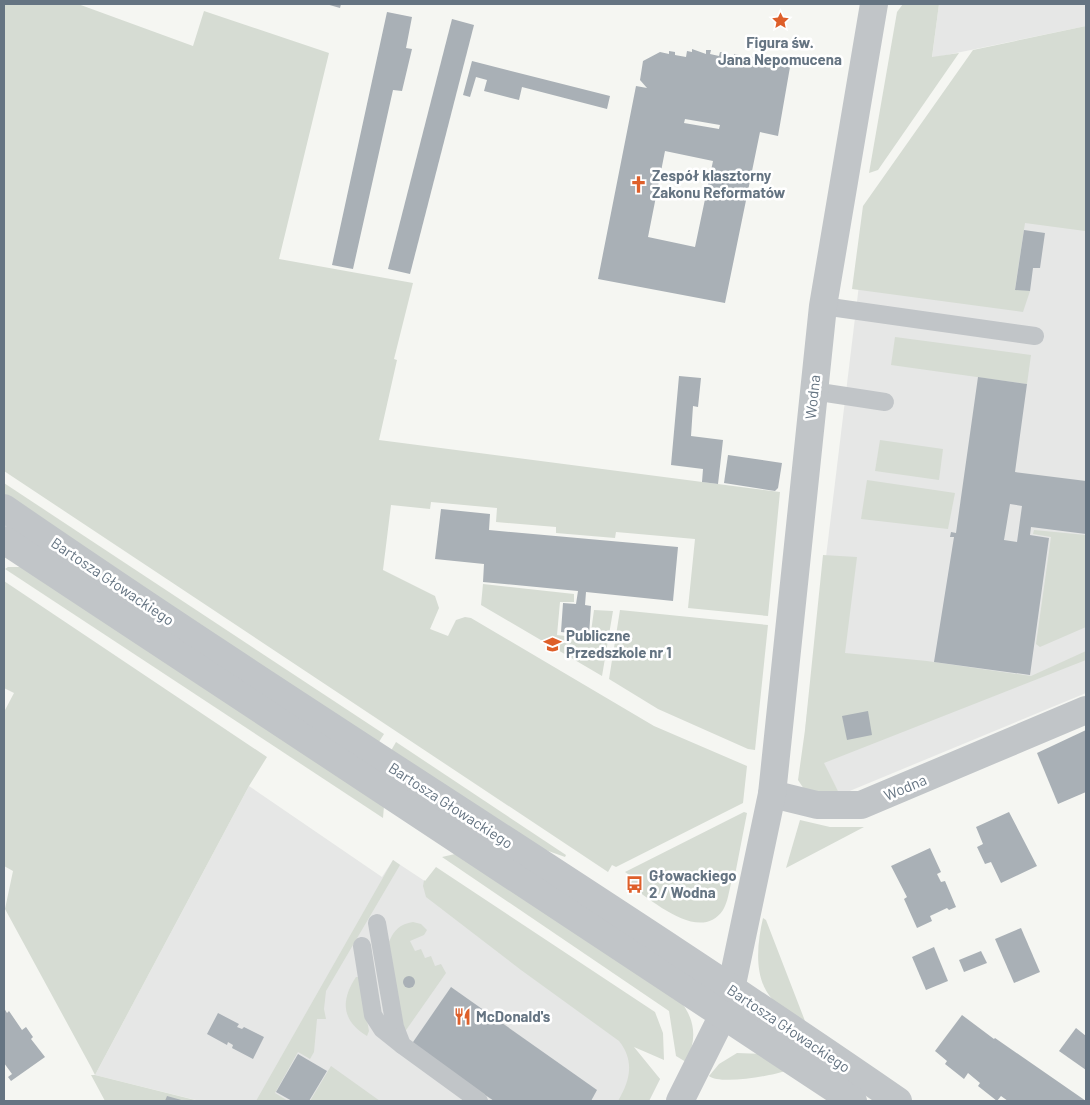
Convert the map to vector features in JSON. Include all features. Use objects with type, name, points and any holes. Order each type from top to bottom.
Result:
[{"type":"street","name":"Wodna","points":[[680,1101],[722,1017],[731,989],[772,794],[823,306],[874,4]]},
{"type":"street","name":"Bartosza Głowackiego","points":[[4,508],[449,805],[814,1043],[898,1101]]},
{"type":"street","name":"Bartosza Głowackiego","points":[[4,540],[398,801],[579,918],[722,1017],[853,1101]]},
{"type":"street","name":"Wodna","points":[[772,794],[817,805],[861,805],[1086,710]]},
{"type":"lane","points":[[823,306],[1035,336]]},
{"type":"lane","points":[[813,391],[885,402]]},
{"type":"lane","points":[[377,924],[392,1014],[402,1045]]},
{"type":"lane","points":[[362,946],[373,1015],[382,1030],[479,1101]]},
{"type":"shaded area","points":[[4,4],[78,4],[193,46],[204,11],[329,53],[279,259],[413,283],[394,359],[397,360],[379,440],[780,492],[768,616],[688,608],[695,539],[616,532],[615,538],[556,533],[556,527],[496,522],[497,508],[431,502],[430,509],[391,505],[383,570],[435,596],[439,608],[430,629],[448,636],[456,620],[465,617],[471,618],[654,726],[747,766],[743,803],[616,867],[612,865],[608,872],[4,471]]},
{"type":"shaded area","points":[[903,4],[939,4],[932,57],[959,53],[878,170],[869,173],[897,12]]},
{"type":"shaded area","points":[[939,4],[1086,4],[1086,26],[932,58]]},
{"type":"shaded area","points":[[1086,26],[1085,231],[1025,223],[1015,289],[1030,291],[1023,312],[852,289],[863,206],[973,50]]},
{"type":"shaded area","points":[[1086,110],[1086,693],[840,795],[805,730],[867,219]]},
{"type":"shaded area","points":[[895,337],[1031,355],[1027,384],[891,365]]},
{"type":"shaded area","points":[[880,440],[943,449],[939,480],[875,471]]},
{"type":"shaded area","points":[[867,480],[955,493],[948,529],[861,519]]},
{"type":"shaded area","points":[[4,483],[384,734],[377,745],[4,497]]},
{"type":"shaded area","points":[[1034,530],[1086,535],[1086,627],[1040,647],[1036,644],[1051,537],[1033,534]]},
{"type":"shaded area","points":[[823,555],[857,557],[845,653],[927,661],[1031,676],[1086,651],[1086,660],[824,763],[840,795],[806,792],[798,780]]},
{"type":"shaded area","points":[[8,567],[23,567],[384,806],[383,818],[5,569]]},
{"type":"shaded area","points":[[4,581],[267,757],[249,786],[95,1075],[5,909],[13,871],[4,866],[4,712],[14,693],[4,688]]},
{"type":"shaded area","points":[[483,584],[574,594],[574,602],[560,602],[557,635],[590,639],[594,610],[613,611],[602,676],[481,605]]},
{"type":"shaded area","points":[[620,610],[768,625],[755,750],[748,749],[658,709],[609,679]]},
{"type":"shaded area","points":[[396,742],[566,855],[565,857],[540,848],[391,755]]},
{"type":"shaded area","points":[[249,786],[382,877],[393,860],[523,946],[621,1032],[660,1079],[649,1101],[200,1101],[95,1075]]},
{"type":"shaded area","points":[[744,812],[747,813],[734,880],[732,880],[725,907],[713,919],[702,923],[676,916],[629,885],[634,878],[625,872]]},
{"type":"shaded area","points":[[800,820],[830,827],[864,827],[786,868]]},
{"type":"shaded area","points":[[455,854],[678,998],[688,1013],[693,1028],[692,1045],[686,1062],[676,1056],[669,1011],[442,857]]},
{"type":"shaded area","points":[[393,860],[400,865],[326,991],[324,1009],[326,1019],[317,1019],[314,1052],[310,1059],[298,1052],[275,1093],[288,1101],[256,1101]]},
{"type":"shaded area","points":[[436,867],[655,1012],[663,1033],[664,1060],[634,1047],[660,1079],[649,1101],[618,1101],[629,1071],[627,1056],[619,1041],[521,970],[426,897],[423,886],[424,880]]},
{"type":"shaded area","points":[[763,918],[766,920],[805,1021],[776,1003],[762,982],[759,972],[758,950]]},
{"type":"shaded area","points":[[413,922],[421,924],[427,930],[424,935],[410,941],[415,951],[421,949],[425,958],[431,956],[435,966],[441,964],[446,973],[404,1033],[389,942],[398,928]]},
{"type":"shaded area","points":[[356,977],[359,977],[369,1031],[367,1036],[352,1024],[346,1010],[347,994]]},
{"type":"shaded area","points":[[737,1053],[765,1054],[785,1071],[734,1080],[715,1079],[709,1076],[719,1064]]},
{"type":"shaded area","points":[[331,1066],[380,1101],[310,1101]]},
{"type":"shaded area","points":[[91,1075],[199,1101],[105,1101]]},
{"type":"building","points":[[326,4],[341,4],[340,8]]},
{"type":"building","points":[[387,12],[412,17],[406,48],[412,49],[402,91],[393,90],[353,269],[332,265]]},
{"type":"building","points":[[452,19],[474,25],[410,274],[388,269]]},
{"type":"building","name":"Zespół klasztorny Zakonu Reformatów","points":[[692,49],[706,54],[706,50],[711,50],[710,54],[719,56],[720,52],[725,53],[724,56],[734,58],[734,54],[739,55],[738,59],[747,60],[748,56],[753,57],[752,61],[790,67],[778,136],[760,132],[725,303],[598,279],[636,86],[647,88],[640,80],[643,61],[660,52],[669,54],[669,51],[675,52],[675,55],[686,57],[687,51],[692,52]],"holes":[[[685,119],[720,125],[719,129],[684,123]],[[665,151],[713,161],[695,247],[648,237]]]},
{"type":"building","points":[[472,61],[610,96],[607,109],[522,87],[519,100],[484,91],[487,80],[476,77],[470,97],[463,95]]},
{"type":"building","points":[[1024,230],[1045,233],[1040,268],[1033,268],[1030,291],[1015,290]]},
{"type":"building","points":[[679,376],[701,378],[698,407],[693,406],[691,436],[723,440],[718,484],[702,482],[703,469],[671,465]]},
{"type":"building","points":[[978,377],[1027,384],[1015,472],[1086,481],[1086,534],[1031,527],[1030,535],[1049,538],[1030,675],[934,662],[954,537],[950,537],[951,532],[956,533]],"holes":[[[1010,504],[1022,506],[1017,542],[1004,540]]]},
{"type":"building","points":[[728,455],[782,463],[778,488],[775,491],[724,483]]},
{"type":"building","points":[[441,509],[490,514],[489,530],[678,547],[673,601],[586,592],[585,605],[591,606],[589,635],[561,632],[563,603],[576,604],[578,591],[483,582],[484,564],[435,559]]},
{"type":"building","points":[[868,711],[872,735],[847,740],[842,716]]},
{"type":"building","points":[[1086,730],[1086,792],[1058,804],[1037,753]]},
{"type":"building","points":[[1009,812],[1037,866],[1001,883],[991,862],[985,864],[977,847],[983,844],[976,827]]},
{"type":"building","points":[[930,848],[941,872],[937,874],[941,882],[945,881],[956,907],[949,910],[947,908],[930,916],[932,921],[917,928],[904,899],[907,897],[891,866]]},
{"type":"building","points":[[1021,928],[1040,972],[1014,983],[995,939]]},
{"type":"building","points":[[934,947],[948,981],[926,990],[912,957]]},
{"type":"building","points":[[981,951],[987,963],[964,972],[959,960]]},
{"type":"building","points":[[407,976],[411,976],[415,982],[411,988],[407,988],[403,984],[403,980]]},
{"type":"building","name":"McDonald's","points":[[451,987],[597,1090],[591,1101],[494,1101],[411,1045]]},
{"type":"building","points":[[4,1008],[7,1013],[9,1011],[22,1030],[26,1027],[33,1037],[31,1039],[45,1057],[11,1081],[8,1077],[12,1074],[4,1063]]},
{"type":"building","points":[[218,1013],[239,1024],[237,1027],[242,1029],[244,1027],[264,1037],[253,1059],[232,1048],[233,1045],[228,1042],[227,1045],[207,1034]]},
{"type":"building","points":[[962,1015],[1086,1101],[1008,1101],[1001,1096],[997,1101],[978,1086],[980,1083],[968,1073],[964,1079],[945,1064],[947,1061],[935,1051]]},
{"type":"building","points":[[1076,1028],[1086,1036],[1086,1070],[1059,1051]]},
{"type":"building","points":[[298,1054],[327,1071],[309,1101],[292,1101],[276,1092]]},
{"type":"building","points":[[167,1096],[185,1101],[165,1101]]},
{"type":"place","name":"Figura św. Jana Nepomucena","points":[[780,21]]},
{"type":"place","name":"Zespół klasztorny Zakonu Reformatów","points":[[638,184]]},
{"type":"place","name":"Publiczne Przedszkole nr 1","points":[[552,644]]},
{"type":"place","name":"Głowackiego 2 / Wodna","points":[[635,884]]},
{"type":"place","name":"McDonald's","points":[[462,1016]]}]
